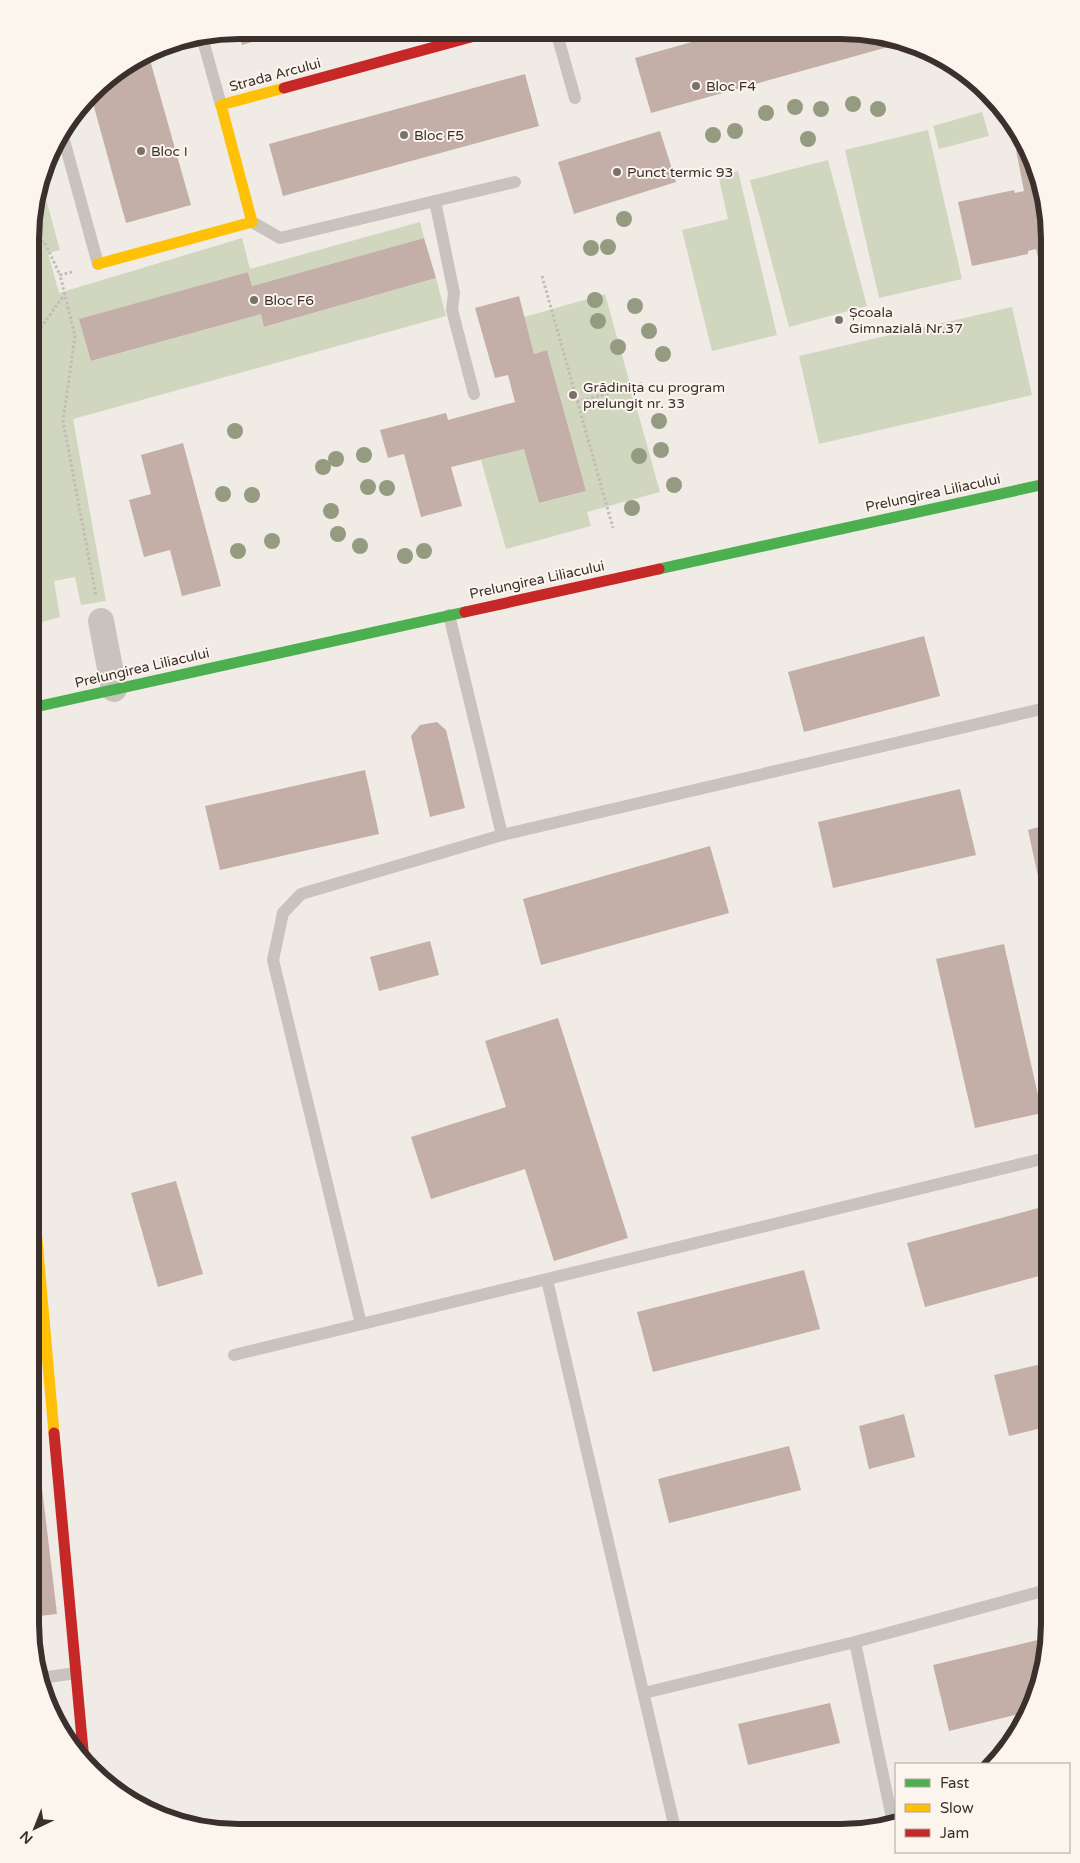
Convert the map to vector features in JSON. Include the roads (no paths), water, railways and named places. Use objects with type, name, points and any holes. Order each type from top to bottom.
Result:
[{"type":"street","name":"Strada Arcului","points":[[252,222],[220,105],[449,39]]},
{"type":"street","points":[[98,264],[252,222]]},
{"type":"street","name":"Prelungirea Liliacului","points":[[39,706],[1041,485]]},
{"type":"street","points":[[101,621],[114,689]]},
{"type":"street","points":[[39,1261],[83,1749]]},
{"type":"lane","points":[[558,39],[575,98]]},
{"type":"lane","points":[[203,42],[220,105]]},
{"type":"lane","points":[[64,142],[98,264]]},
{"type":"lane","points":[[252,222],[280,238],[515,182]]},
{"type":"lane","points":[[435,201],[454,293],[452,310],[474,394]]},
{"type":"lane","points":[[449,615],[502,835]]},
{"type":"lane","points":[[361,1324],[273,960],[283,913],[301,894],[502,835],[1041,709]]},
{"type":"lane","points":[[234,1355],[1041,1159]]},
{"type":"lane","points":[[547,1280],[674,1824]]},
{"type":"lane","points":[[644,1693],[855,1642],[1041,1591]]},
{"type":"lane","points":[[855,1642],[892,1817]]},
{"type":"lane","points":[[46,1677],[76,1673]]},
{"type":"place","name":"Bloc F4","points":[[696,86]]},
{"type":"place","name":"Bloc F5","points":[[404,135]]},
{"type":"place","name":"Bloc I","points":[[141,151]]},
{"type":"place","name":"Punct termic 93","points":[[617,172]]},
{"type":"place","name":"Bloc F6","points":[[254,300]]},
{"type":"place","name":"Școala Gimnazială Nr.37","points":[[839,320]]},
{"type":"place","name":"Grădinița cu program prelungit nr. 33","points":[[573,395]]}]
